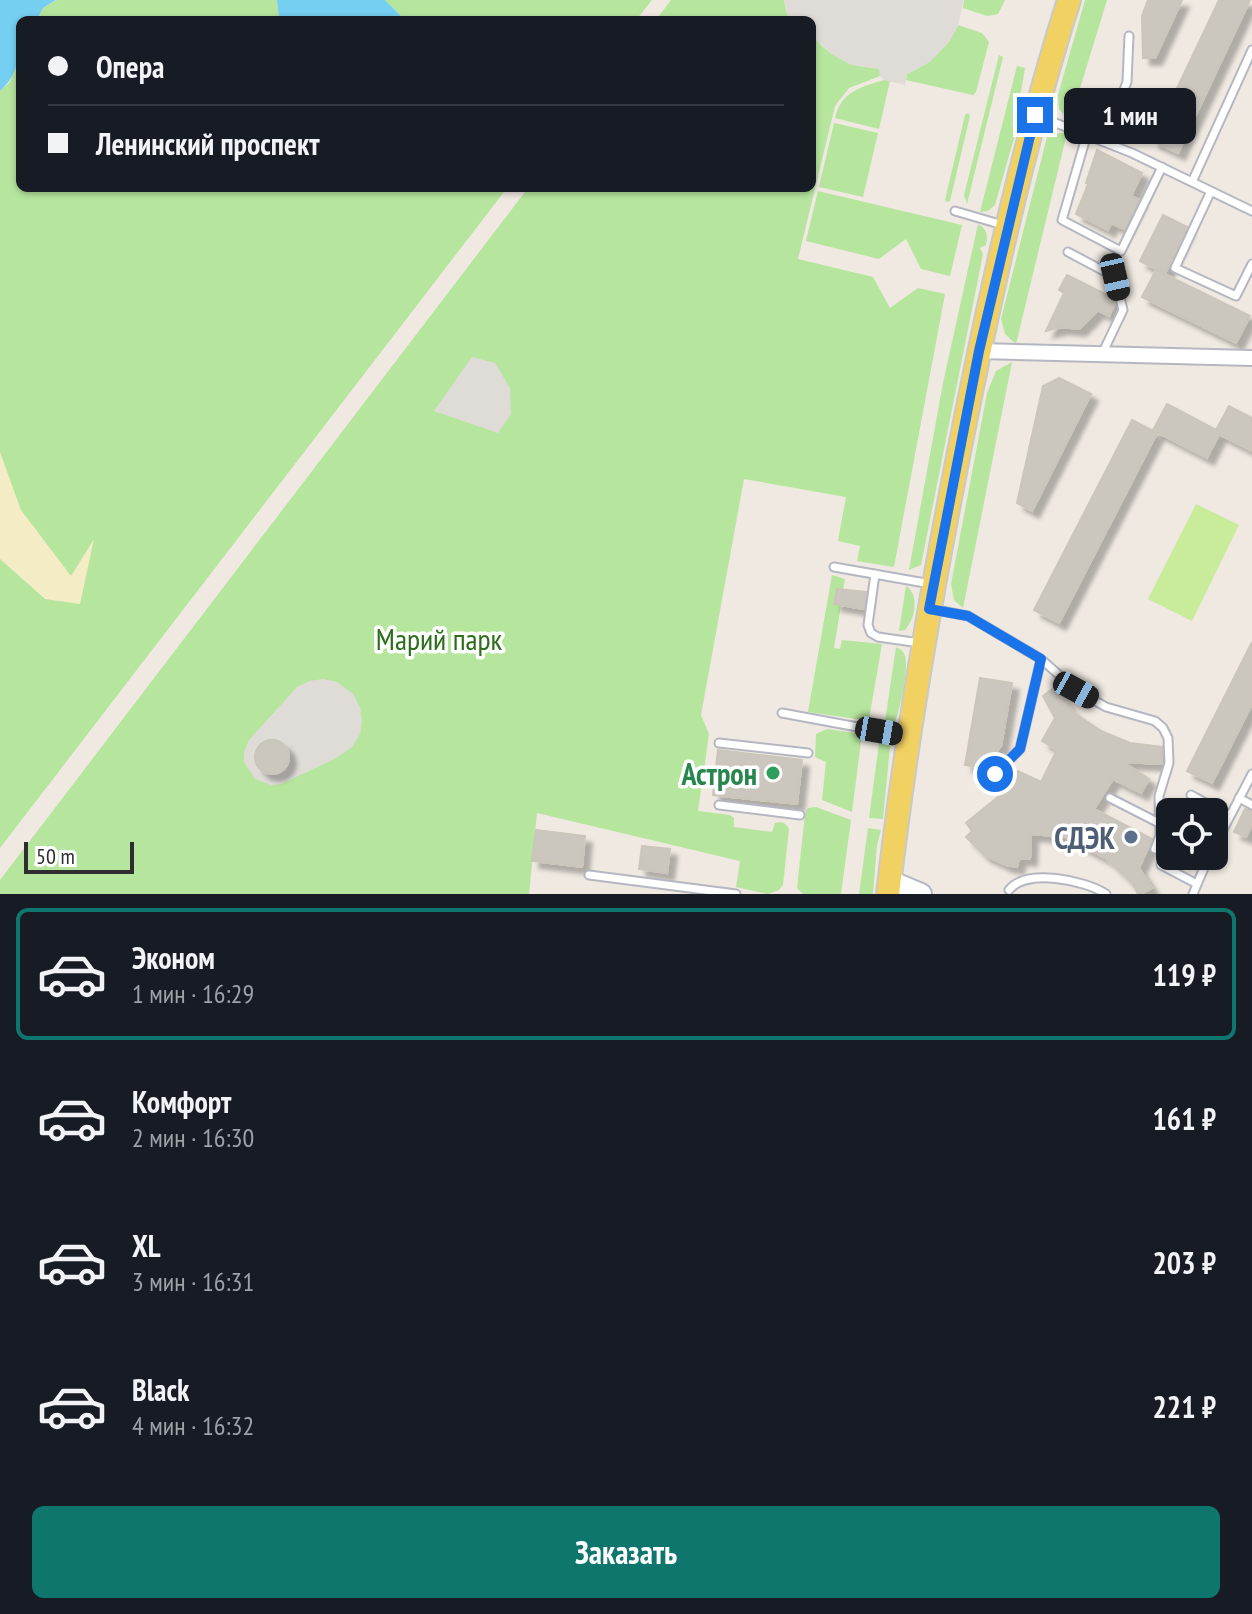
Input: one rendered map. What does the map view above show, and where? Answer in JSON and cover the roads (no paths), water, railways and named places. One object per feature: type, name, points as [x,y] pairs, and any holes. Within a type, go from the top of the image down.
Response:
[{"type":"main road","points":[[921,894],[889,887],[923,644],[979,351],[1007,226],[1069,0]]},
{"type":"street","points":[[979,351],[1252,358]]},
{"type":"lane","points":[[1104,141],[1127,82],[1129,36]]},
{"type":"lane","points":[[1192,182],[1252,50]]},
{"type":"lane","points":[[1035,115],[1104,141],[1252,211]]},
{"type":"lane","points":[[1087,134],[1062,220],[1121,251],[1162,167]]},
{"type":"lane","points":[[1211,191],[1175,268],[1236,296],[1252,264]]},
{"type":"lane","points":[[955,211],[1007,226]]},
{"type":"lane","points":[[1068,252],[1115,277],[1123,310],[1102,354]]},
{"type":"lane","points":[[834,567],[933,584]]},
{"type":"lane","points":[[875,574],[868,625],[871,633],[878,637],[923,644]]},
{"type":"lane","points":[[929,609],[968,616],[1041,659],[1076,690],[1106,707],[1155,721],[1168,738],[1169,752],[1159,798]]},
{"type":"lane","points":[[995,774],[1020,749],[1041,659]]},
{"type":"lane","points":[[782,713],[908,736]]},
{"type":"lane","points":[[719,743],[808,753]]},
{"type":"lane","points":[[1228,820],[1252,774]]},
{"type":"lane","points":[[1191,795],[1230,816]]},
{"type":"lane","points":[[1110,798],[1156,821]]},
{"type":"lane","points":[[1239,798],[1252,805]]},
{"type":"lane","points":[[719,805],[800,815]]},
{"type":"lane","points":[[1155,849],[1156,845]]},
{"type":"lane","points":[[1170,870],[1197,884]]},
{"type":"lane","points":[[1193,894],[1203,870]]},
{"type":"lane","points":[[589,875],[736,894]]},
{"type":"lane","points":[[1009,890],[1023,881],[1057,878],[1084,883],[1106,894]]},
{"type":"lane","points":[[650,894],[651,883]]},
{"type":"water","points":[[0,0],[56,0],[43,8],[39,16],[16,16],[16,67],[0,91]]},
{"type":"water","points":[[277,0],[385,0],[401,16],[279,16]]},
{"type":"place","name":"Астрон","points":[[773,773]]},
{"type":"place","name":"СДЭК","points":[[1131,837]]},
{"type":"park label","name":"Марий парк","points":[[439,638]]}]
